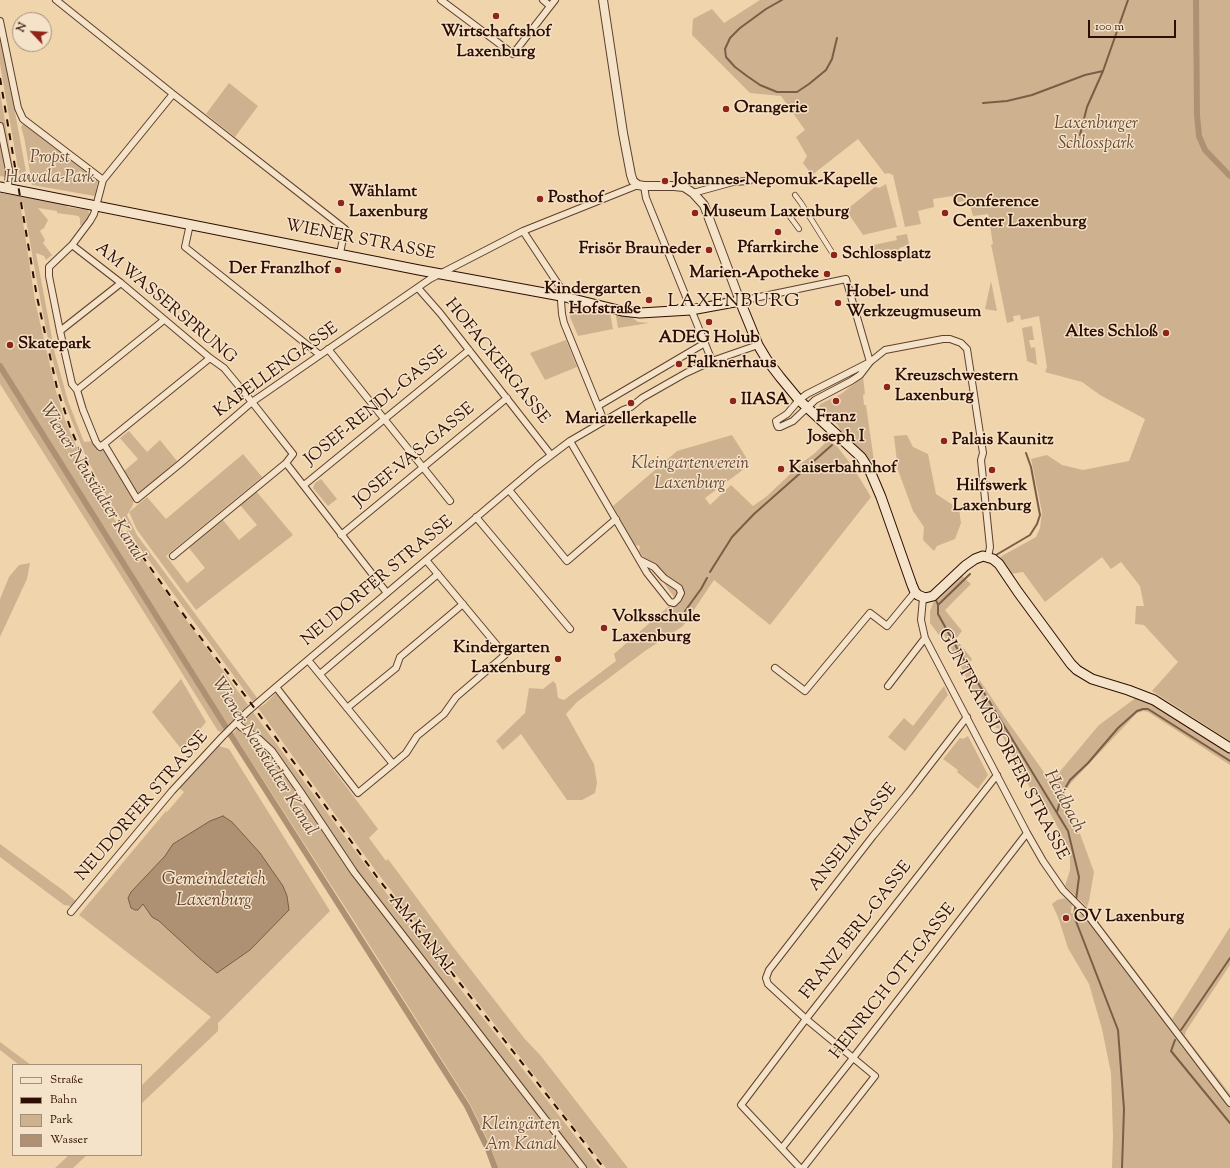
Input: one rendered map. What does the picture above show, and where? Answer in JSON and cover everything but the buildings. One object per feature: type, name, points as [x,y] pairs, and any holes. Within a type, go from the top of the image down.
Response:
[{"type":"main road","name":"WIENER STRASSE","points":[[4,188],[340,253],[439,274]]},
{"type":"main road","points":[[439,274],[561,296],[640,313],[691,310],[740,301],[758,345],[771,366],[799,400],[861,457],[870,471],[881,496],[915,592],[923,598],[933,596],[965,566],[975,559],[983,556],[993,559],[999,564],[1057,646],[1077,670],[1092,679],[1154,700],[1230,748]]},
{"type":"street","points":[[56,0],[345,229],[340,253]]},
{"type":"street","points":[[441,0],[513,54],[555,0]]},
{"type":"street","points":[[543,0],[550,6]]},
{"type":"street","points":[[603,0],[623,133],[631,175],[633,181],[641,185],[712,361]]},
{"type":"street","points":[[0,21],[18,108],[23,119],[103,180]]},
{"type":"street","points":[[173,94],[103,180],[94,214],[72,245],[50,267],[49,276],[72,384],[77,390],[83,410],[96,442],[100,447],[210,358]]},
{"type":"street","points":[[0,126],[9,170],[4,188]]},
{"type":"street","points":[[749,181],[733,182],[693,193],[704,205],[740,301],[846,279],[870,362]]},
{"type":"street","name":"WIENER STRASSE","points":[[439,274],[523,231],[641,185],[679,187],[693,193]]},
{"type":"street","points":[[795,195],[834,254]]},
{"type":"street","points":[[788,214],[799,229]]},
{"type":"street","points":[[190,224],[185,247],[320,355]]},
{"type":"street","points":[[523,231],[560,287],[564,323],[604,421]]},
{"type":"street","name":"AM WASSERSPRUNG","points":[[72,245],[121,283],[224,368],[293,454],[286,463]]},
{"type":"street","name":"KAPELLENGASSE","points":[[104,444],[137,499],[252,402],[439,274]]},
{"type":"street","points":[[60,331],[121,283]]},
{"type":"street","name":"HOFACKERGASSE","points":[[418,288],[551,454]]},
{"type":"street","points":[[77,390],[164,320]]},
{"type":"street","points":[[870,362],[860,375],[850,382],[814,400],[790,423],[778,427],[776,421],[787,414],[799,400],[807,394],[870,362],[885,350],[943,339],[950,339],[962,343],[967,349],[983,453],[981,460],[990,547],[988,557]]},
{"type":"street","points":[[598,406],[705,343]]},
{"type":"street","name":"NEUDORFER STRASSE","points":[[72,912],[172,791],[225,734],[276,687],[551,454],[570,441],[686,373],[712,361],[758,345]]},
{"type":"street","points":[[328,350],[424,466],[450,501]]},
{"type":"street","name":"JOSEF-RENDL-GASSE","points":[[304,485],[469,350]]},
{"type":"street","name":"JOSEF-VAS-GASSE","points":[[341,535],[507,398]]},
{"type":"street","points":[[570,441],[647,573],[670,602],[674,603],[678,599],[680,593],[679,588],[664,578],[654,567],[640,560]]},
{"type":"street","points":[[173,556],[286,463],[387,593]]},
{"type":"street","points":[[509,490],[567,561],[616,520]]},
{"type":"street","points":[[476,518],[570,629]]},
{"type":"street","points":[[276,687],[358,793],[406,753],[417,736],[444,714],[456,697],[505,655],[426,560]]},
{"type":"street","points":[[320,674],[438,574]]},
{"type":"street","points":[[775,668],[805,691],[870,613],[887,626],[915,592]]},
{"type":"street","name":"GUNTRAMSDORFER STRASSE","points":[[923,598],[921,620],[926,638],[1043,861],[1064,890],[1080,906],[1230,1102]]},
{"type":"street","points":[[347,708],[396,668],[400,657],[463,604]]},
{"type":"street","points":[[888,686],[926,638]]},
{"type":"street","points":[[308,660],[393,764]]},
{"type":"street","name":"ANSELMGASSE","points":[[806,1019],[768,984],[766,978],[769,970],[967,717]]},
{"type":"street","name":"AM KANAL","points":[[237,723],[259,739],[272,751],[354,872],[583,1168]]},
{"type":"street","name":"FRANZ BERL-GASSE","points":[[782,1148],[741,1105],[806,1019],[997,775]]},
{"type":"street","name":"HEINRICH OTT-GASSE","points":[[782,1148],[1027,833]]},
{"type":"street","points":[[782,1148],[802,1168],[875,1076],[806,1019]]},
{"type":"green space","name":"Laxenburger Schlosspark","points":[[760,0],[1230,0],[1230,741],[1152,691],[1178,662],[1144,625],[1135,624],[1136,606],[1144,606],[1140,586],[1121,562],[1111,569],[1102,557],[1045,602],[1023,572],[1011,574],[1000,557],[1036,537],[1040,528],[1042,512],[1031,459],[1047,455],[1062,465],[1083,470],[1129,461],[1145,419],[1100,395],[1082,382],[1045,372],[1047,367],[1039,316],[1021,320],[1020,315],[1013,316],[1014,321],[1007,323],[991,245],[993,244],[988,214],[973,216],[969,200],[953,203],[952,196],[933,199],[934,207],[918,211],[921,224],[905,227],[893,175],[888,173],[885,174],[858,139],[812,175],[803,163],[807,156],[796,137],[805,130],[781,96],[750,93],[692,35],[693,19],[712,9],[724,23]]},
{"type":"green space","points":[[0,38],[28,182],[20,180],[0,64]]},
{"type":"green space","points":[[229,83],[258,106],[235,137],[206,114]]},
{"type":"green space","points":[[0,92],[15,179],[0,176]]},
{"type":"green space","name":"Propst Hawala-Park","points":[[23,124],[98,181],[95,196],[32,185],[21,127]]},
{"type":"green space","points":[[886,184],[897,227],[863,235],[846,210],[875,187],[879,188]]},
{"type":"green space","points":[[0,193],[67,204],[67,207],[82,209],[83,207],[89,212],[90,215],[84,225],[80,225],[79,216],[57,213],[57,211],[38,208],[48,220],[44,228],[40,231],[45,240],[43,243],[52,255],[46,260],[44,256],[36,253],[55,354],[68,401],[84,442],[93,441],[98,452],[102,449],[105,451],[113,467],[134,499],[133,505],[127,515],[137,535],[255,695],[257,698],[253,702],[137,544],[111,504],[86,457],[64,401],[51,354],[23,203],[20,202],[35,301],[56,391],[65,420],[80,455],[100,495],[117,523],[248,705],[222,732],[218,731],[0,384]]},
{"type":"green space","points":[[907,234],[909,245],[899,248],[900,252],[870,258],[868,249],[869,246],[897,240],[896,236]]},
{"type":"green space","points":[[991,281],[997,311],[985,309]]},
{"type":"green space","points":[[573,303],[610,312],[613,329],[578,336],[570,317]]},
{"type":"green space","points":[[618,314],[630,316],[638,322],[649,323],[618,328],[616,316]]},
{"type":"green space","points":[[1032,326],[1034,340],[1029,340],[1031,348],[1035,347],[1037,365],[1027,361],[1022,328]]},
{"type":"green space","points":[[566,340],[577,367],[545,380],[530,353]]},
{"type":"green space","points":[[863,377],[865,394],[863,395],[864,405],[866,405],[874,461],[869,462],[857,446],[840,430],[838,425],[819,407],[820,404],[841,394]]},
{"type":"green space","points":[[129,431],[147,452],[160,440],[177,461],[141,492],[135,493],[123,472],[138,459],[120,438]]},
{"type":"green space","name":"Kleingartenverein Laxenburg","points":[[732,435],[749,462],[744,469],[705,498],[710,505],[731,485],[753,506],[767,496],[827,441],[836,445],[853,467],[871,497],[770,625],[714,580],[683,626],[645,651],[577,702],[566,714],[594,764],[597,783],[595,793],[582,800],[567,800],[521,734],[503,750],[496,741],[525,713],[529,688],[543,689],[553,681],[556,684],[558,698],[564,700],[616,661],[614,654],[676,600],[639,551],[640,546],[635,545],[613,506],[677,451]]},
{"type":"green space","points":[[907,435],[913,447],[928,454],[936,494],[959,509],[961,523],[955,539],[937,546],[934,551],[923,540],[924,527],[913,511],[898,470],[894,436]]},
{"type":"green space","points":[[243,454],[262,477],[166,556],[187,583],[205,568],[189,548],[197,541],[223,520],[239,540],[257,525],[240,505],[256,491],[293,535],[196,610],[137,530],[129,512],[147,497],[166,519]]},
{"type":"green space","points":[[321,479],[337,499],[328,506],[313,488],[315,483]]},
{"type":"green space","points":[[30,563],[27,579],[0,637],[0,599],[9,577],[19,565]]},
{"type":"green space","points":[[961,575],[971,584],[945,610],[962,631],[956,639],[972,659],[969,664],[1051,782],[1099,725],[1137,697],[1156,706],[1230,754],[1230,765],[1148,712],[1143,711],[1137,713],[1070,784],[1065,792],[1061,804],[1079,831],[1094,872],[1087,907],[1065,886],[1070,870],[1070,858],[1067,845],[1040,794],[1035,797],[998,728],[996,728],[979,693],[975,694],[943,633],[939,635],[930,623],[930,611],[934,601]]},
{"type":"green space","points":[[181,679],[206,722],[182,750],[152,712]]},
{"type":"green space","points":[[944,686],[948,695],[905,751],[888,737],[904,718],[913,726]]},
{"type":"green space","points":[[276,693],[378,829],[369,838],[386,861],[388,859],[454,948],[524,1038],[541,1056],[628,1168],[606,1168],[376,871],[258,708],[265,704]]},
{"type":"green space","name":"Kleingärten Am Kanal","points":[[253,712],[398,909],[600,1168],[498,1168],[491,1147],[470,1104],[233,733],[238,728],[246,728],[244,723],[246,717]]},
{"type":"green space","points":[[968,736],[988,775],[978,789],[957,772],[958,770],[943,759],[960,738],[963,739]]},
{"type":"green space","points":[[219,746],[229,749],[330,911],[218,1023],[218,1031],[142,1103],[142,1085],[211,1017],[79,915],[166,811],[167,812],[184,792],[179,788]]},
{"type":"green space","points":[[0,844],[76,901],[71,906],[64,905],[0,857]]},
{"type":"green space","points":[[1065,898],[1072,904],[1071,913],[1080,915],[1087,907],[1172,1019],[1230,927],[1230,965],[1186,1031],[1185,1036],[1230,1094],[1230,1168],[1112,1168],[1113,1136],[1111,1073],[1102,1029],[1089,984],[1068,948],[1052,904],[1057,900]]},
{"type":"green space","points":[[0,1042],[30,1064],[18,1064],[0,1050]]},
{"type":"green space","points":[[68,1156],[86,1156],[73,1168],[55,1168]]},
{"type":"water","name":"Gemeindeteich Laxenburg","points":[[223,816],[232,822],[260,853],[283,886],[287,896],[289,910],[250,950],[217,973],[159,921],[152,917],[143,904],[138,910],[131,908],[128,898],[131,892],[165,856],[173,844],[210,821]]},
{"type":"waterway","points":[[782,0],[766,9],[740,28],[730,38],[725,49],[726,57],[735,67],[760,85],[777,92],[797,92],[826,70],[832,59],[837,38]]},
{"type":"waterway","name":"Heidbach","points":[[1080,135],[1087,107],[1103,71],[1128,0]]},
{"type":"waterway","points":[[1196,0],[1197,115],[1199,136],[1205,150],[1230,176]]},
{"type":"waterway","points":[[983,103],[1007,101],[1032,95],[1085,75],[1103,71]]},
{"type":"waterway","name":"Wiener Neustädter Kanal","points":[[0,366],[232,737],[467,1106],[488,1149],[495,1168]]},
{"type":"waterway","points":[[710,572],[732,537],[754,514],[832,445]]},
{"type":"waterway","name":"Heidbach","points":[[996,555],[1030,535],[1037,524],[1040,515],[1031,467],[1026,453]]},
{"type":"waterway","name":"Heidbach","points":[[970,574],[938,605],[938,614],[958,650],[1068,831],[1079,877],[1074,916],[1118,1030],[1124,1109],[1122,1168]]},
{"type":"waterway","points":[[685,611],[707,578]]},
{"type":"waterway","name":"Heidbach","points":[[936,600],[938,605]]},
{"type":"waterway","points":[[1057,812],[1063,792],[1070,780],[1088,763],[1118,728],[1137,711],[1143,709],[1148,709],[1230,761]]},
{"type":"waterway","points":[[1181,1030],[1230,958]]},
{"type":"waterway","points":[[1175,1040],[1171,1051],[1230,1123]]},
{"type":"railway","points":[[0,78],[37,297],[57,388],[70,427],[79,448],[107,503],[191,625],[250,702],[377,877],[604,1168]]},
{"type":"place","name":"Wirtschaftshof Laxenburg","points":[[496,16]]},
{"type":"place","name":"Orangerie","points":[[726,109]]},
{"type":"place","name":"Johannes-Nepomuk-Kapelle","points":[[665,181]]},
{"type":"place","name":"Posthof","points":[[540,199]]},
{"type":"place","name":"Wählamt Laxenburg","points":[[341,203]]},
{"type":"place","name":"Museum Laxenburg","points":[[695,213]]},
{"type":"place","name":"Conference Center Laxenburg","points":[[945,213]]},
{"type":"place","name":"Pfarrkirche","points":[[778,232]]},
{"type":"place","name":"Frisör Brauneder","points":[[709,250]]},
{"type":"place","name":"Schlossplatz","points":[[834,255]]},
{"type":"place","name":"Der Franzlhof","points":[[338,270]]},
{"type":"place","name":"Marien-Apotheke","points":[[827,274]]},
{"type":"place","name":"Kindergarten Hofstraße","points":[[649,300]]},
{"type":"place","name":"Hobel- und Werkzeugmuseum","points":[[838,303]]},
{"type":"place","name":"ADEG Holub","points":[[709,322]]},
{"type":"place","name":"Altes Schloß","points":[[1166,333]]},
{"type":"place","name":"Skatepark","points":[[10,345]]},
{"type":"place","name":"Falknerhaus","points":[[679,364]]},
{"type":"place","name":"Kreuzschwestern Laxenburg","points":[[887,387]]},
{"type":"place","name":"IIASA","points":[[733,401]]},
{"type":"place","name":"Franz Joseph I","points":[[836,401]]},
{"type":"place","name":"Mariazellerkapelle","points":[[631,403]]},
{"type":"place","name":"Palais Kaunitz","points":[[944,441]]},
{"type":"place","name":"Kaiserbahnhof","points":[[781,469]]},
{"type":"place","name":"Hilfswerk Laxenburg","points":[[992,470]]},
{"type":"place","name":"Volksschule Laxenburg","points":[[604,628]]},
{"type":"place","name":"Kindergarten Laxenburg","points":[[558,659]]},
{"type":"place","name":"OV Laxenburg","points":[[1066,918]]},
{"type":"district","name":"LAXENBURG","points":[[734,303]]}]
